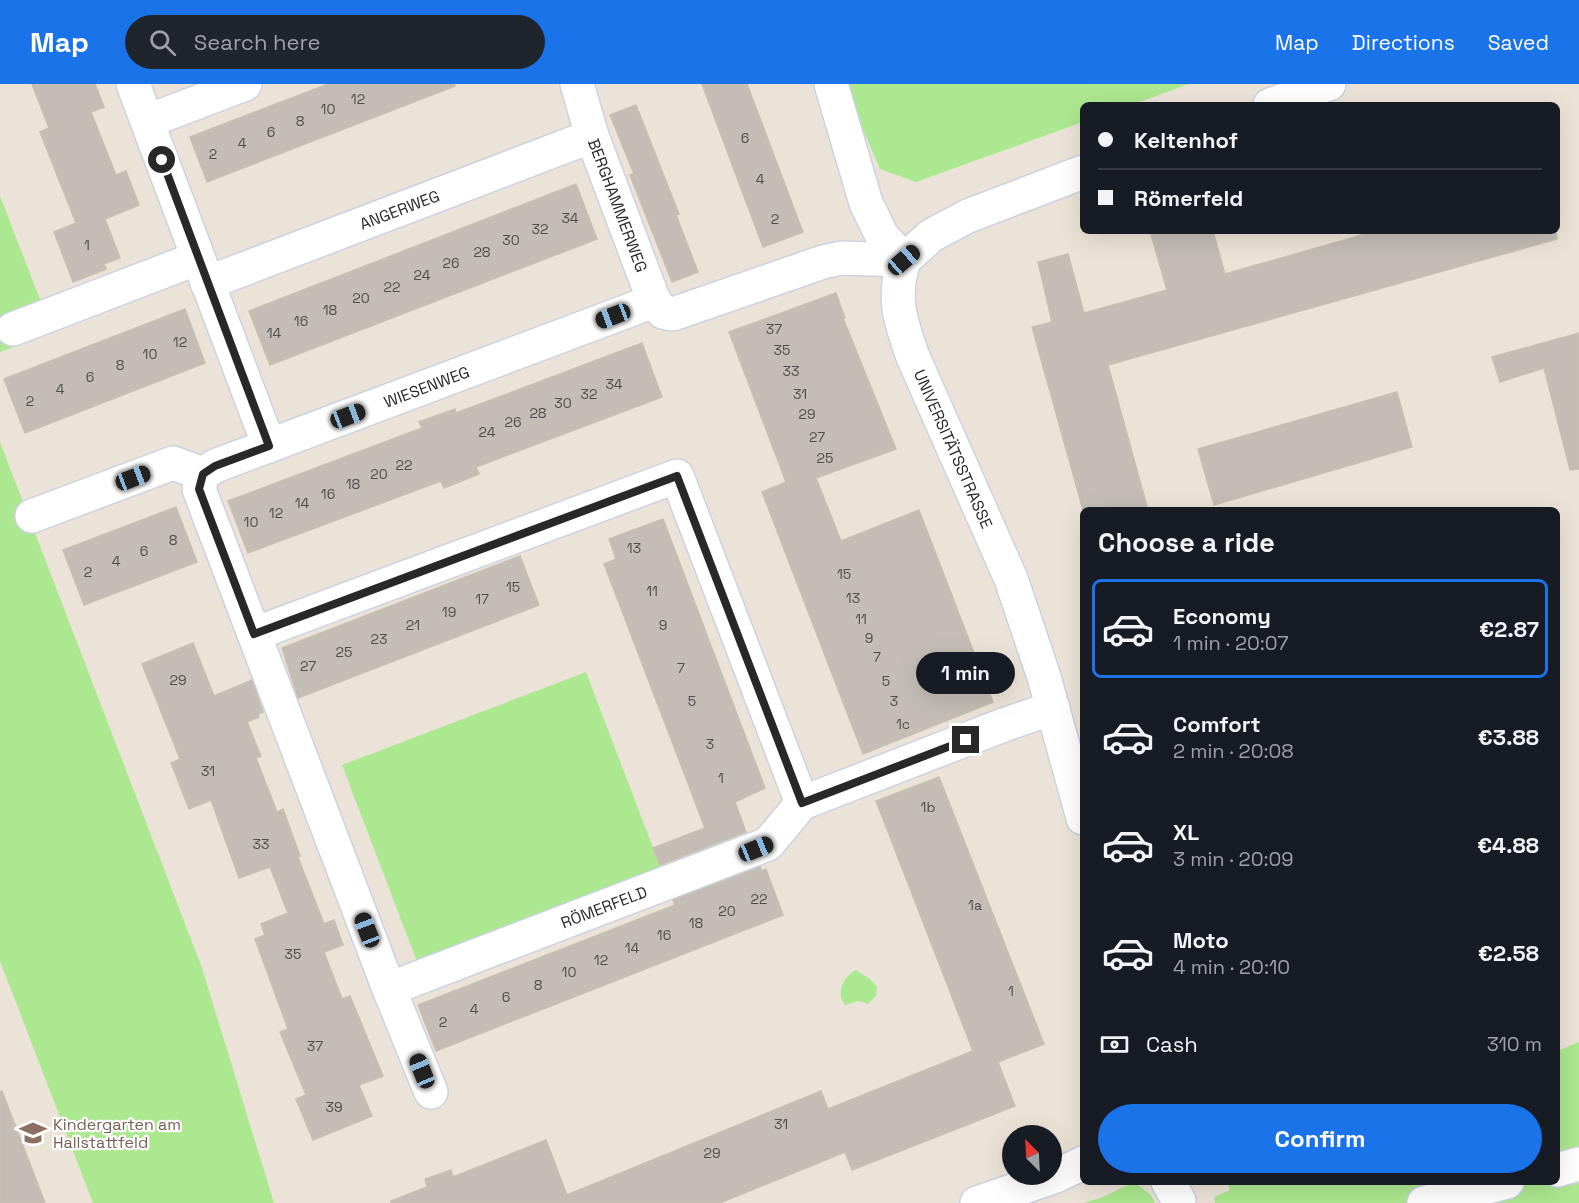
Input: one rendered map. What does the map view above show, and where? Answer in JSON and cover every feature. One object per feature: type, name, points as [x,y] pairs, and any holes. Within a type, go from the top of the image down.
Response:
[{"type":"street","points":[[133,84],[269,446]]},
{"type":"street","points":[[148,121],[245,84]]},
{"type":"street","name":"BERGHAMMERWEG","points":[[577,84],[592,136],[663,307]]},
{"type":"street","points":[[831,84],[866,203],[882,236],[904,260],[932,235],[968,216],[1080,173]]},
{"type":"street","points":[[1278,102],[1329,84]]},
{"type":"street","name":"ANGERWEG","points":[[13,329],[202,271],[592,136]]},
{"type":"street","name":"WIESENWEG","points":[[203,474],[215,466],[269,446],[663,307],[842,258],[904,260]]},
{"type":"street","name":"UNIVERSITÄTSSTRASSE","points":[[904,260],[898,278],[897,300],[904,330],[1011,579],[1053,708],[1080,807]]},
{"type":"street","points":[[32,516],[173,463],[203,474],[199,489],[430,1092]]},
{"type":"street","points":[[254,634],[677,476],[802,803]]},
{"type":"street","name":"RÖMERFELD","points":[[389,989],[768,844],[802,803],[1005,724],[1053,708]]},
{"type":"street","points":[[977,1203],[1056,1176],[1080,1164]]},
{"type":"street","points":[[1560,1169],[1579,1164]]},
{"type":"street","points":[[1424,1203],[1495,1185]]},
{"type":"green space","points":[[849,84],[1189,84],[1139,102],[1080,102],[1080,123],[916,182],[880,169],[862,127]]},
{"type":"green space","points":[[0,196],[41,302],[4,317],[16,346],[0,352]]},
{"type":"green space","points":[[0,442],[202,968],[274,1203],[93,1203],[0,961]]},
{"type":"green space","points":[[586,672],[663,874],[419,967],[342,765]]},
{"type":"green space","points":[[856,970],[870,979],[877,987],[876,996],[868,1004],[858,1001],[845,1005],[841,995],[842,985]]},
{"type":"green space","points":[[1579,1042],[1579,1203],[1215,1203],[1214,1197],[1230,1190],[1228,1185],[1560,1185],[1560,1050]]},
{"type":"green space","points":[[1128,1185],[1138,1185],[1151,1195],[1155,1203],[1084,1203]]},
{"type":"building","points":[[32,84],[95,84],[104,107],[91,112],[116,175],[126,171],[139,205],[105,219],[120,258],[104,264],[106,269],[73,282],[54,232],[76,223],[40,132],[49,128]]},
{"type":"building","points":[[328,84],[454,84],[455,86],[207,182],[190,137]]},
{"type":"building","points":[[702,84],[747,84],[803,232],[763,247]]},
{"type":"building","points":[[636,105],[679,214],[676,215],[698,272],[672,282],[630,175],[634,174],[610,115]]},
{"type":"building","points":[[576,184],[597,239],[270,365],[249,311]]},
{"type":"building","points":[[1151,234],[1214,234],[1225,274],[1365,234],[1556,234],[1557,239],[1108,365],[1147,507],[1082,507],[1032,327],[1052,322],[1038,262],[1068,254],[1084,313],[1167,290]]},
{"type":"building","points":[[836,293],[845,318],[843,318],[896,449],[816,478],[841,541],[919,510],[993,702],[863,754],[762,492],[786,482],[729,332]]},
{"type":"building","points":[[185,309],[205,363],[25,433],[4,379]]},
{"type":"building","points":[[1579,333],[1579,469],[1570,470],[1544,368],[1500,382],[1492,357]]},
{"type":"building","points":[[642,343],[662,397],[476,467],[479,474],[444,488],[441,481],[248,553],[228,501],[422,428],[419,422],[455,409],[456,413]]},
{"type":"building","points":[[1397,392],[1412,447],[1214,505],[1198,449]]},
{"type":"building","points":[[176,507],[197,562],[84,605],[63,550]]},
{"type":"building","points":[[663,519],[765,788],[735,802],[746,832],[660,865],[653,848],[705,828],[604,564],[616,559],[609,539]]},
{"type":"building","points":[[520,556],[539,605],[298,698],[282,648]]},
{"type":"building","points":[[193,643],[214,696],[252,680],[263,712],[258,714],[259,717],[247,722],[261,756],[256,758],[277,812],[283,809],[300,856],[298,857],[324,924],[334,920],[343,945],[324,952],[342,999],[350,996],[383,1076],[359,1085],[372,1116],[313,1140],[296,1099],[306,1095],[280,1032],[288,1029],[255,939],[265,935],[261,924],[288,913],[270,867],[239,878],[211,800],[189,809],[171,763],[180,759],[142,664]]},
{"type":"building","points":[[939,777],[1044,1044],[998,1062],[1015,1106],[852,1170],[845,1152],[720,1203],[391,1203],[391,1201],[427,1187],[425,1179],[451,1170],[453,1177],[546,1140],[567,1195],[821,1091],[828,1109],[973,1051],[876,801]]},
{"type":"building","points":[[760,867],[762,871],[766,869],[783,915],[436,1051],[418,1005],[675,905],[673,900]]},
{"type":"building","points":[[2,1091],[45,1203],[0,1203],[0,1092]]},
{"type":"place","name":"Kindergarten am Hallstattfeld","points":[[33,1133]]},
{"type":"route","points":[[162,160],[269,446],[215,466],[203,474],[199,489],[254,634],[677,476],[802,803],[966,740]]}]
